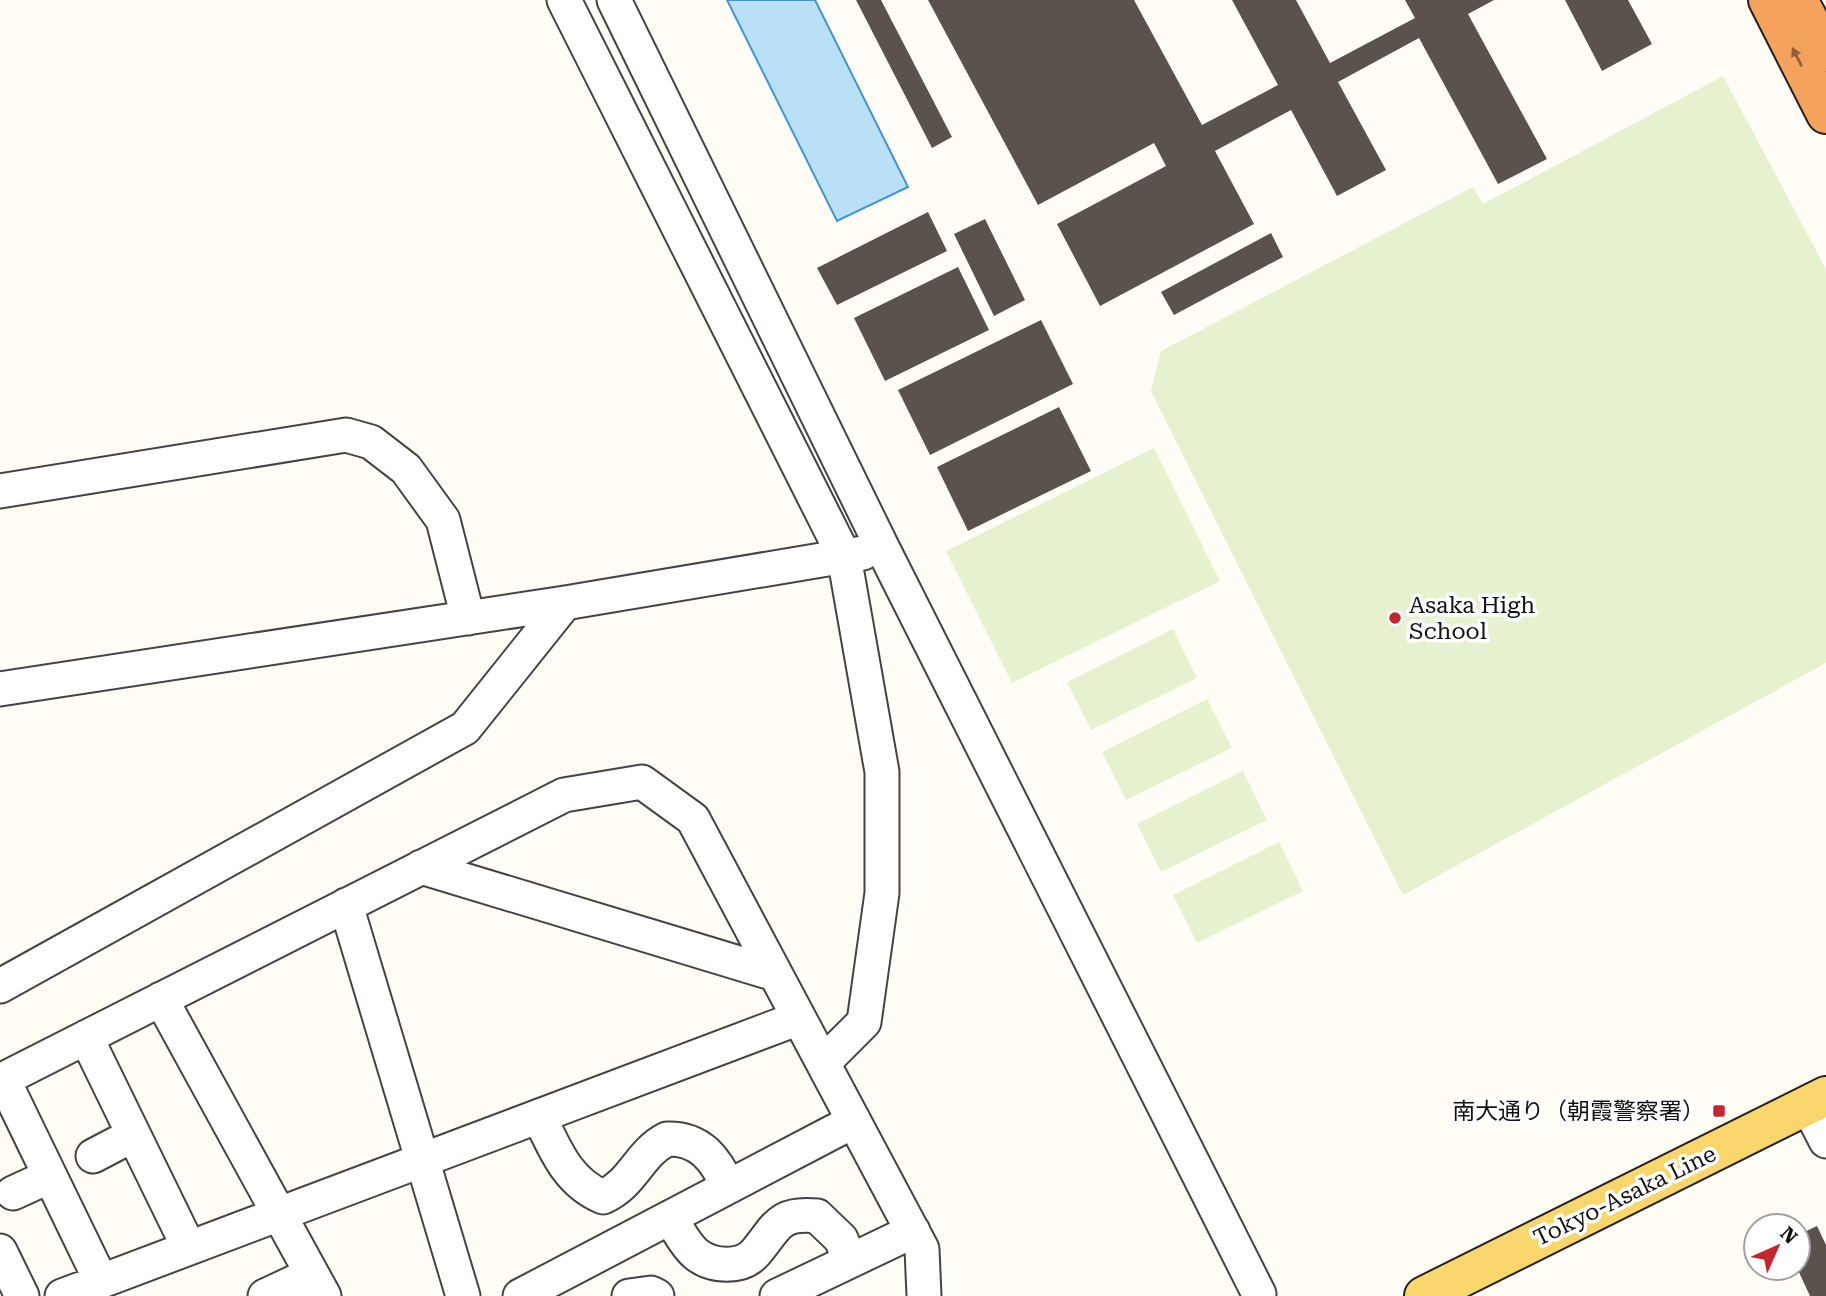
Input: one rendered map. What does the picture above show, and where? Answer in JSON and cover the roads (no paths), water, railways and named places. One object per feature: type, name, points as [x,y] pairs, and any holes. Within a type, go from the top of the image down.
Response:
[{"type":"highway","points":[[1768,0],[1826,114]]},
{"type":"highway","points":[[1798,0],[1826,52]]},
{"type":"main road","name":"Tokyo-Asaka Line","points":[[1424,1296],[1817,1101]]},
{"type":"street","points":[[564,0],[844,556],[882,772],[882,893],[863,1021],[823,1063]]},
{"type":"street","points":[[614,0],[883,549],[1259,1294]]},
{"type":"street","points":[[0,491],[346,435],[371,442],[405,469],[443,520],[468,618]]},
{"type":"street","points":[[0,689],[565,603],[883,549]]},
{"type":"street","points":[[0,986],[465,728],[565,603]]},
{"type":"street","points":[[101,1281],[2,1080],[564,795],[642,782],[693,819],[922,1249],[925,1296]]},
{"type":"street","points":[[421,867],[775,974]]},
{"type":"street","points":[[346,905],[463,1296]]},
{"type":"street","points":[[161,999],[281,1213],[318,1285],[265,1296]]},
{"type":"street","points":[[62,1296],[799,1018]]},
{"type":"street","points":[[86,1037],[189,1248]]},
{"type":"street","points":[[1817,1101],[1826,1141]]},
{"type":"street","points":[[539,1116],[570,1174],[586,1190],[603,1197],[622,1188],[648,1152],[667,1139],[695,1143],[718,1164],[729,1187]]},
{"type":"street","points":[[520,1296],[854,1121]]},
{"type":"street","points":[[93,1156],[134,1135]]},
{"type":"street","points":[[13,1193],[50,1176]]},
{"type":"street","points":[[670,1218],[695,1253],[712,1262],[732,1264],[744,1262],[751,1257],[778,1223],[789,1217],[817,1216],[841,1238],[849,1261]]},
{"type":"street","points":[[777,1296],[913,1231]]},
{"type":"street","points":[[0,1251],[22,1296]]},
{"type":"street","points":[[628,1296],[633,1293],[657,1296]]},
{"type":"water","points":[[727,0],[815,0],[908,187],[837,221]]},
{"type":"place","name":"Asaka High School","points":[[1395,618]]},
{"type":"place","name":"南大通り（朝霞警察署）","points":[[1719,1111]]}]
